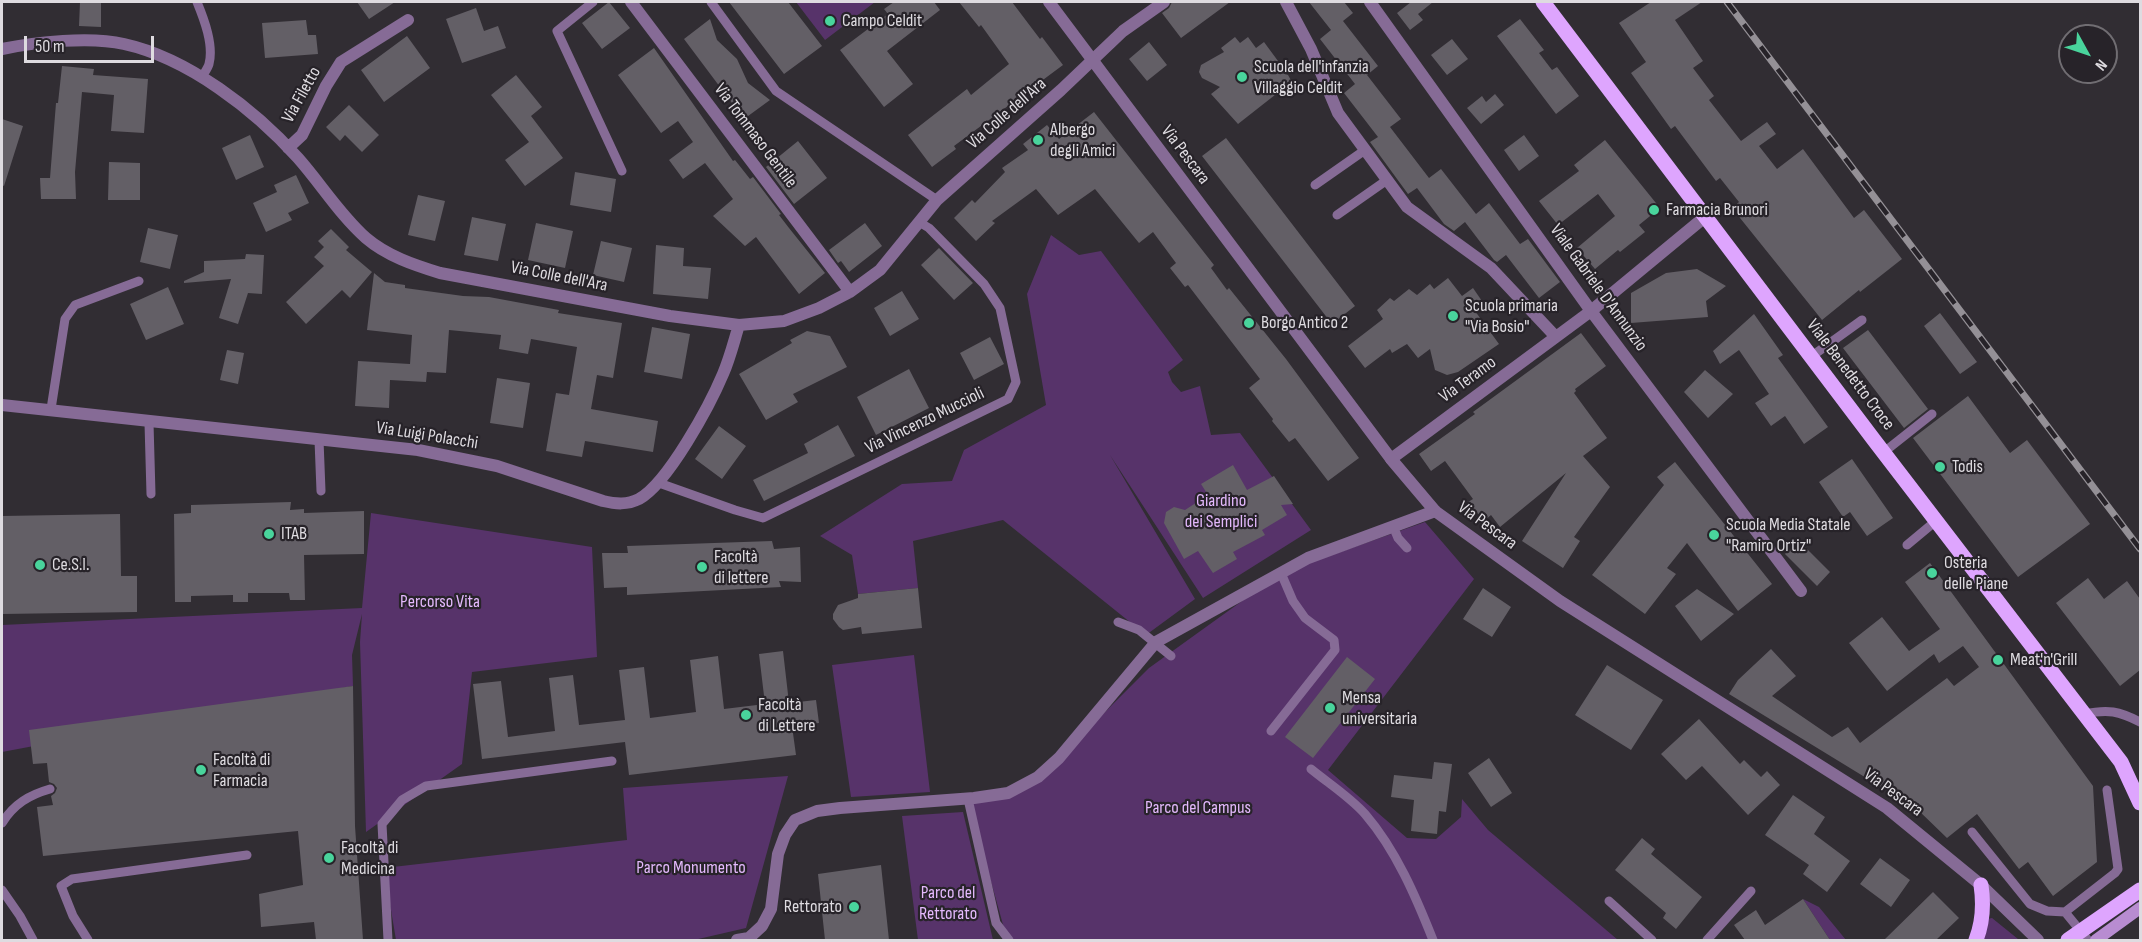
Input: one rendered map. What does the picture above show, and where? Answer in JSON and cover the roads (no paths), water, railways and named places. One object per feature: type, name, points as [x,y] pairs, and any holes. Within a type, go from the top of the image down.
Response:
[{"type":"main road","name":"Viale Benedetto Croce","points":[[1543,2],[2126,770]]},
{"type":"main road","points":[[2126,770],[2140,784]]},
{"type":"main road","points":[[2126,770],[2140,803]]},
{"type":"main road","points":[[1976,940],[1984,908],[1981,885]]},
{"type":"main road","points":[[2068,940],[2140,890]]},
{"type":"main road","points":[[2100,939],[2140,908]]},
{"type":"street","name":"Via Tommaso Gentile","points":[[632,2],[850,292]]},
{"type":"street","name":"Via Pescara","points":[[1049,2],[1391,459],[1435,511],[1560,601],[1887,808],[1981,885],[2038,940]]},
{"type":"street","name":"Via Colle dell'Ara","points":[[2,49],[39,43],[98,40],[122,43],[151,51],[202,77],[254,115],[288,148],[352,225],[387,252],[417,266],[450,275],[670,316],[739,325],[784,321],[819,308],[850,292],[880,270],[937,200],[1061,90],[1123,31],[1164,2]]},
{"type":"street","points":[[1286,2],[1311,49],[1338,113],[1407,207],[1491,268],[1556,337]]},
{"type":"street","name":"Viale Gabriele D'Annunzio","points":[[1370,2],[1591,311],[1801,591]]},
{"type":"street","name":"Via Filetto","points":[[288,148],[302,135],[326,86],[341,62],[408,20]]},
{"type":"street","name":"Via Teramo","points":[[1391,459],[1591,311],[1706,216]]},
{"type":"street","name":"Via Luigi Polacchi","points":[[2,405],[51,409],[149,423],[417,450],[497,466],[616,504],[627,503],[638,500],[659,483],[703,415],[724,373],[739,325]]},
{"type":"street","points":[[740,940],[749,938],[762,926],[771,909],[778,854],[785,835],[795,820],[817,811],[840,808],[968,799],[1008,793],[1038,777],[1059,758],[1156,642],[1308,558],[1435,511]]},
{"type":"lane","points":[[196,2],[205,24],[209,44],[209,63],[202,77]]},
{"type":"lane","points":[[593,2],[557,31],[622,171]]},
{"type":"lane","points":[[711,2],[776,91],[937,200]]},
{"type":"lane","points":[[1315,185],[1365,150]]},
{"type":"lane","points":[[1337,215],[1387,180]]},
{"type":"lane","name":"Via Vincenzo Muccioli","points":[[659,483],[763,518],[1008,399],[1016,382],[1000,308],[984,284],[929,228],[919,222]]},
{"type":"lane","points":[[51,409],[65,319],[75,305],[139,281]]},
{"type":"lane","points":[[1812,356],[1862,320]]},
{"type":"lane","points":[[1884,452],[1932,414]]},
{"type":"lane","points":[[149,423],[152,494]]},
{"type":"lane","points":[[319,440],[321,491]]},
{"type":"lane","points":[[1907,545],[1937,520]]},
{"type":"lane","points":[[1393,526],[1398,538],[1407,548]]},
{"type":"lane","points":[[1271,731],[1335,650],[1334,640],[1305,618],[1293,601],[1281,573]]},
{"type":"lane","points":[[1118,622],[1139,630],[1171,656]]},
{"type":"lane","points":[[2084,714],[2106,710],[2126,714],[2140,722]]},
{"type":"lane","points":[[388,940],[382,824],[402,800],[426,786],[612,762]]},
{"type":"lane","points":[[1311,769],[1364,813],[1395,858],[1415,896],[1433,940]]},
{"type":"lane","points":[[2,823],[19,803],[50,789]]},
{"type":"lane","points":[[1972,832],[2030,904],[2047,911],[2065,912],[2118,869],[2107,790]]},
{"type":"lane","points":[[968,799],[996,924],[1009,940]]},
{"type":"lane","points":[[88,940],[69,908],[61,886],[72,879],[247,855]]},
{"type":"lane","points":[[2,890],[33,940]]},
{"type":"lane","points":[[1707,940],[1751,891]]},
{"type":"lane","points":[[1609,901],[1652,940]]},
{"type":"lane","points":[[2065,912],[2088,940]]},
{"type":"railway","points":[[1727,2],[2140,549]]},
{"type":"place","name":"Campo Celdit","points":[[830,21]]},
{"type":"place","name":"Scuola dell'infanzia Villaggio Celdit","points":[[1242,77]]},
{"type":"place","name":"Albergo degli Amici","points":[[1038,140]]},
{"type":"place","name":"Farmacia Brunori","points":[[1654,210]]},
{"type":"place","name":"Scuola primaria \"Via Bosio\"","points":[[1453,316]]},
{"type":"place","name":"Borgo Antico 2","points":[[1249,323]]},
{"type":"place","name":"Todis","points":[[1940,467]]},
{"type":"place","name":"ITAB","points":[[269,534]]},
{"type":"place","name":"Scuola Media Statale \"Ramiro Ortiz\"","points":[[1714,535]]},
{"type":"place","name":"Ce.S.I.","points":[[40,565]]},
{"type":"place","name":"Facoltà di lettere","points":[[702,567]]},
{"type":"place","name":"Osteria delle Piane","points":[[1932,573]]},
{"type":"place","name":"Meat'n'Grill","points":[[1998,660]]},
{"type":"place","name":"Mensa universitaria","points":[[1330,708]]},
{"type":"place","name":"Facoltà di Lettere","points":[[746,715]]},
{"type":"place","name":"Facoltà di Farmacia","points":[[201,770]]},
{"type":"place","name":"Facoltà di Medicina","points":[[329,858]]},
{"type":"place","name":"Rettorato","points":[[854,907]]},
{"type":"park label","name":"Giardino dei Semplici","points":[[1221,511]]},
{"type":"park label","name":"Percorso Vita","points":[[440,602]]},
{"type":"park label","name":"Parco del Campus","points":[[1198,808]]},
{"type":"park label","name":"Parco Monumento","points":[[691,868]]},
{"type":"park label","name":"Parco del Rettorato","points":[[948,903]]}]
